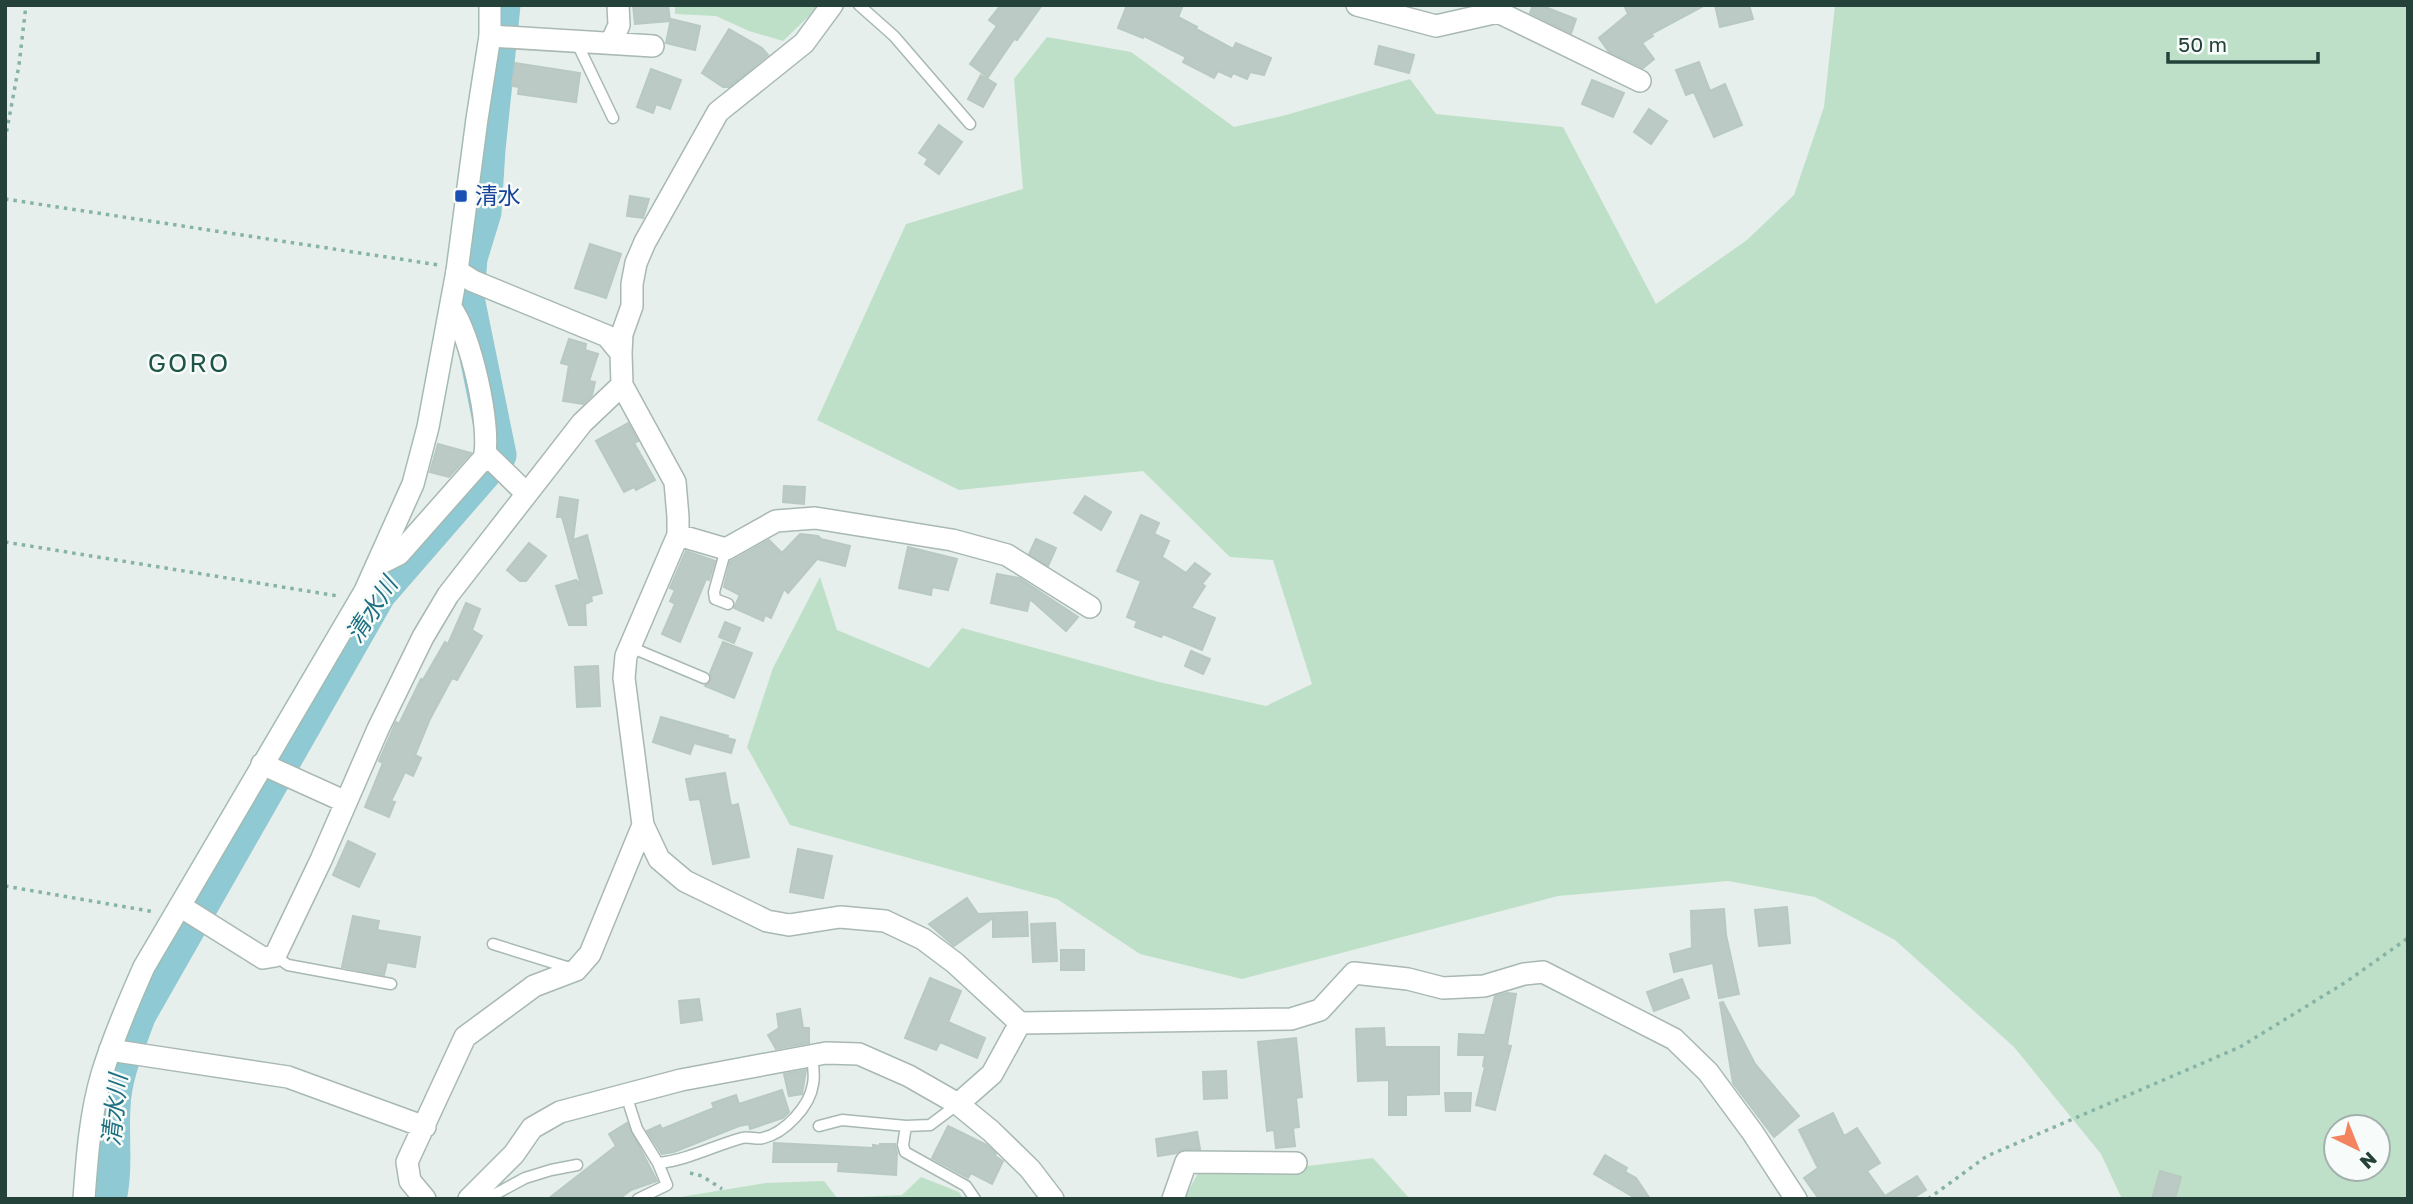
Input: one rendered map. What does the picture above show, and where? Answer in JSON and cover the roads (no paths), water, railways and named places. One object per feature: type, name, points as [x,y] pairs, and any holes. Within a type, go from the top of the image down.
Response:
[{"type":"street","points":[[84,1199],[90,1132],[101,1076],[144,967],[360,600],[413,484],[428,427],[457,271],[490,36],[490,5]]},
{"type":"street","points":[[611,43],[619,24],[618,5]]},
{"type":"street","points":[[832,5],[804,43],[718,112],[645,242],[636,263],[632,306],[622,334],[622,386],[675,482],[678,535],[626,656],[624,678],[643,825],[659,859],[685,881],[767,921],[789,925],[840,917],[885,921],[923,939],[955,963],[1020,1023],[1291,1019],[1320,1010],[1354,973],[1408,979],[1443,988],[1484,986],[1524,974],[1543,972],[1674,1040],[1708,1072],[1753,1133],[1796,1199]]},
{"type":"street","points":[[1357,5],[1436,26],[1498,12],[1640,81]]},
{"type":"street","points":[[490,36],[653,46]]},
{"type":"street","points":[[457,271],[473,281],[607,336],[621,352]]},
{"type":"street","points":[[377,565],[399,554],[484,458],[488,445],[479,387],[458,318],[451,308]]},
{"type":"street","points":[[177,911],[263,958],[275,956],[378,729],[423,637],[448,595],[582,423],[622,386]]},
{"type":"street","points":[[485,453],[526,493]]},
{"type":"street","points":[[678,535],[726,549],[776,521],[815,518],[952,540],[1007,555],[1090,607]]},
{"type":"street","points":[[262,764],[346,802]]},
{"type":"street","points":[[425,1199],[410,1181],[407,1163],[465,1037],[534,986],[576,970],[590,954],[643,825]]},
{"type":"street","points":[[958,1104],[992,1074],[1020,1023]]},
{"type":"street","points":[[110,1050],[288,1077],[425,1127]]},
{"type":"street","points":[[481,1197],[532,1128],[560,1112],[681,1080],[826,1053],[859,1054],[909,1076],[958,1104],[1030,1169],[1054,1199]]},
{"type":"street","points":[[1173,1199],[1186,1162],[1296,1164]]},
{"type":"lane","points":[[859,5],[894,36],[970,124]]},
{"type":"lane","points":[[576,41],[613,118]]},
{"type":"lane","points":[[726,549],[714,592],[715,598],[728,604]]},
{"type":"lane","points":[[630,647],[704,678]]},
{"type":"lane","points":[[493,944],[576,970]]},
{"type":"lane","points":[[275,956],[288,965],[391,984]]},
{"type":"lane","points":[[658,1163],[677,1161],[744,1137],[761,1139],[775,1134],[786,1126],[810,1096],[813,1084],[812,1056]]},
{"type":"lane","points":[[626,1095],[638,1129],[658,1163],[667,1185],[638,1199]]},
{"type":"lane","points":[[819,1126],[842,1120],[906,1126],[930,1125],[958,1104]]},
{"type":"lane","points":[[906,1126],[903,1145],[905,1152],[966,1186],[975,1199]]},
{"type":"lane","points":[[481,1197],[525,1178],[577,1165]]},
{"type":"waterway","name":"清水川","points":[[108,1199],[113,1095],[121,1060],[138,1014],[378,593],[498,455],[466,298],[469,258],[483,212],[502,5]]},
{"type":"place","name":"清水","points":[[461,196]]},
{"type":"district","name":"GORO","points":[[189,363]]}]
